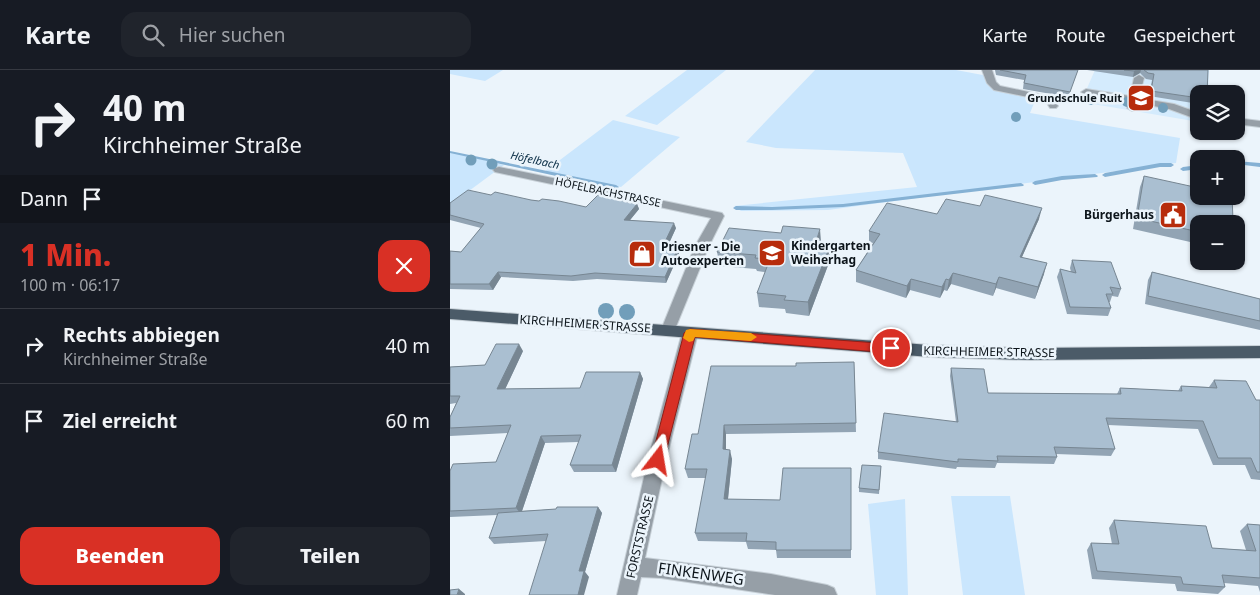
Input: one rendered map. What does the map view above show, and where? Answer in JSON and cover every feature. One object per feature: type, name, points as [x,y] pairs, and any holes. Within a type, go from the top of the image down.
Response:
[{"type":"main road","name":"KIRCHHEIMER STRASSE","points":[[450,314],[930,351],[980,353],[1260,352]]},
{"type":"street","points":[[987,70],[992,83],[997,88],[1045,98],[1051,101],[1053,106]]},
{"type":"street","points":[[1132,104],[1139,78]]},
{"type":"street","points":[[1086,92],[1132,104],[1171,106],[1190,116]]},
{"type":"street","points":[[1245,123],[1260,124]]},
{"type":"street","name":"HÖFELBACHSTRASSE","points":[[499,170],[718,216],[702,246],[668,330]]},
{"type":"street","name":"FORSTSTRASSE","points":[[626,595],[690,333]]},
{"type":"street","name":"FINKENWEG","points":[[633,567],[661,568],[770,584],[827,595]]},
{"type":"shaded area","points":[[450,70],[503,70],[485,81],[450,74]]},
{"type":"shaded area","points":[[687,70],[726,70],[657,125],[625,116]]},
{"type":"shaded area","points":[[815,70],[956,70],[988,76],[1004,91],[1037,96],[1030,113],[1180,138],[1176,163],[828,210],[741,211],[734,206],[917,187],[903,153],[776,148],[746,142]]},
{"type":"shaded area","name":"Grundschule Ruit","points":[[1095,70],[1209,70],[1208,85],[1190,85],[1190,120],[1081,102]]},
{"type":"shaded area","points":[[613,120],[680,137],[621,187],[544,172]]},
{"type":"shaded area","points":[[450,152],[504,165],[450,205]]},
{"type":"shaded area","points":[[951,496],[1010,496],[1025,595],[963,595]]},
{"type":"shaded area","points":[[905,499],[908,595],[876,595],[868,504]]},
{"type":"building","points":[[1000,70],[1078,70],[1070,92],[1024,83],[1026,75]]},
{"type":"building","points":[[1144,70],[1208,70],[1207,85],[1190,85],[1190,97],[1151,91],[1154,74]]},
{"type":"building","name":"Bürgerhaus","points":[[1144,176],[1190,186],[1190,205],[1232,205],[1233,215],[1190,215],[1190,230],[1137,218]]},
{"type":"building","points":[[468,190],[491,195],[495,192],[539,201],[542,199],[559,201],[586,207],[598,195],[637,204],[624,220],[674,223],[662,248],[678,248],[665,277],[595,273],[571,276],[498,272],[489,284],[450,284],[450,251],[461,252],[484,224],[450,215],[450,203]]},
{"type":"building","points":[[985,195],[1042,208],[1020,257],[1047,263],[1038,287],[999,277],[996,284],[953,273],[949,280],[946,279],[942,287],[911,279],[907,286],[856,270],[880,234],[869,231],[887,203],[937,214],[946,199],[980,206]]},
{"type":"building","points":[[783,226],[820,229],[815,245],[830,246],[808,302],[784,300],[786,296],[757,293],[770,259],[755,258],[756,255],[717,252],[729,228],[781,233]]},
{"type":"building","points":[[1072,260],[1111,262],[1121,289],[1110,287],[1113,294],[1106,294],[1111,308],[1070,307],[1060,269],[1076,273]]},
{"type":"building","points":[[1152,272],[1260,299],[1260,321],[1148,296]]},
{"type":"building","points":[[496,344],[519,344],[497,389],[580,388],[586,372],[640,372],[612,465],[570,465],[581,435],[541,436],[516,508],[450,511],[450,471],[453,464],[496,462],[511,425],[450,428],[450,417],[460,396],[450,396],[450,367],[485,365]]},
{"type":"building","points":[[854,362],[856,423],[724,425],[723,449],[730,450],[724,499],[780,500],[783,468],[851,468],[851,550],[776,550],[776,542],[746,541],[747,533],[695,533],[707,469],[685,469],[692,434],[698,434],[711,366],[796,366],[796,363]]},
{"type":"building","points":[[951,368],[984,369],[988,393],[1121,394],[1120,388],[1182,391],[1181,386],[1217,388],[1214,380],[1246,381],[1256,400],[1260,400],[1260,472],[1257,472],[1251,458],[1218,458],[1203,421],[1106,418],[1115,449],[1054,447],[1057,457],[997,456],[998,461],[958,459],[958,462],[878,452],[884,413],[958,422]]},
{"type":"building","points":[[862,465],[881,466],[879,490],[859,488]]},
{"type":"building","points":[[557,507],[598,507],[579,571],[584,571],[578,595],[529,595],[548,534],[489,538],[498,513],[556,509]]},
{"type":"building","points":[[1114,520],[1206,526],[1212,548],[1256,551],[1247,524],[1260,525],[1260,578],[1222,575],[1225,587],[1183,584],[1181,577],[1097,571],[1091,543],[1119,544]]},
{"type":"building","points":[[459,589],[457,595],[450,595],[450,590]]},
{"type":"waterway","name":"Höfelbach","points":[[450,152],[616,187]]},
{"type":"waterway","points":[[1245,163],[1260,165]]},
{"type":"waterway","points":[[1105,175],[1160,165],[1171,165]]},
{"type":"waterway","points":[[1183,169],[1190,168]]},
{"type":"waterway","points":[[1035,183],[1062,178],[1095,176]]},
{"type":"waterway","points":[[736,208],[807,208],[879,202],[1021,185]]},
{"type":"slow traffic","points":[[689,338],[690,333],[751,337]]},
{"type":"place","name":"Grundschule Ruit","points":[[1141,98]]},
{"type":"place","name":"Bürgerhaus","points":[[1173,215]]},
{"type":"place","name":"Kindergarten Weiherhag","points":[[772,253]]},
{"type":"place","name":"Priesner - Die Autoexperten","points":[[642,254]]},
{"type":"route","points":[[658,460],[690,333],[891,348]]}]
